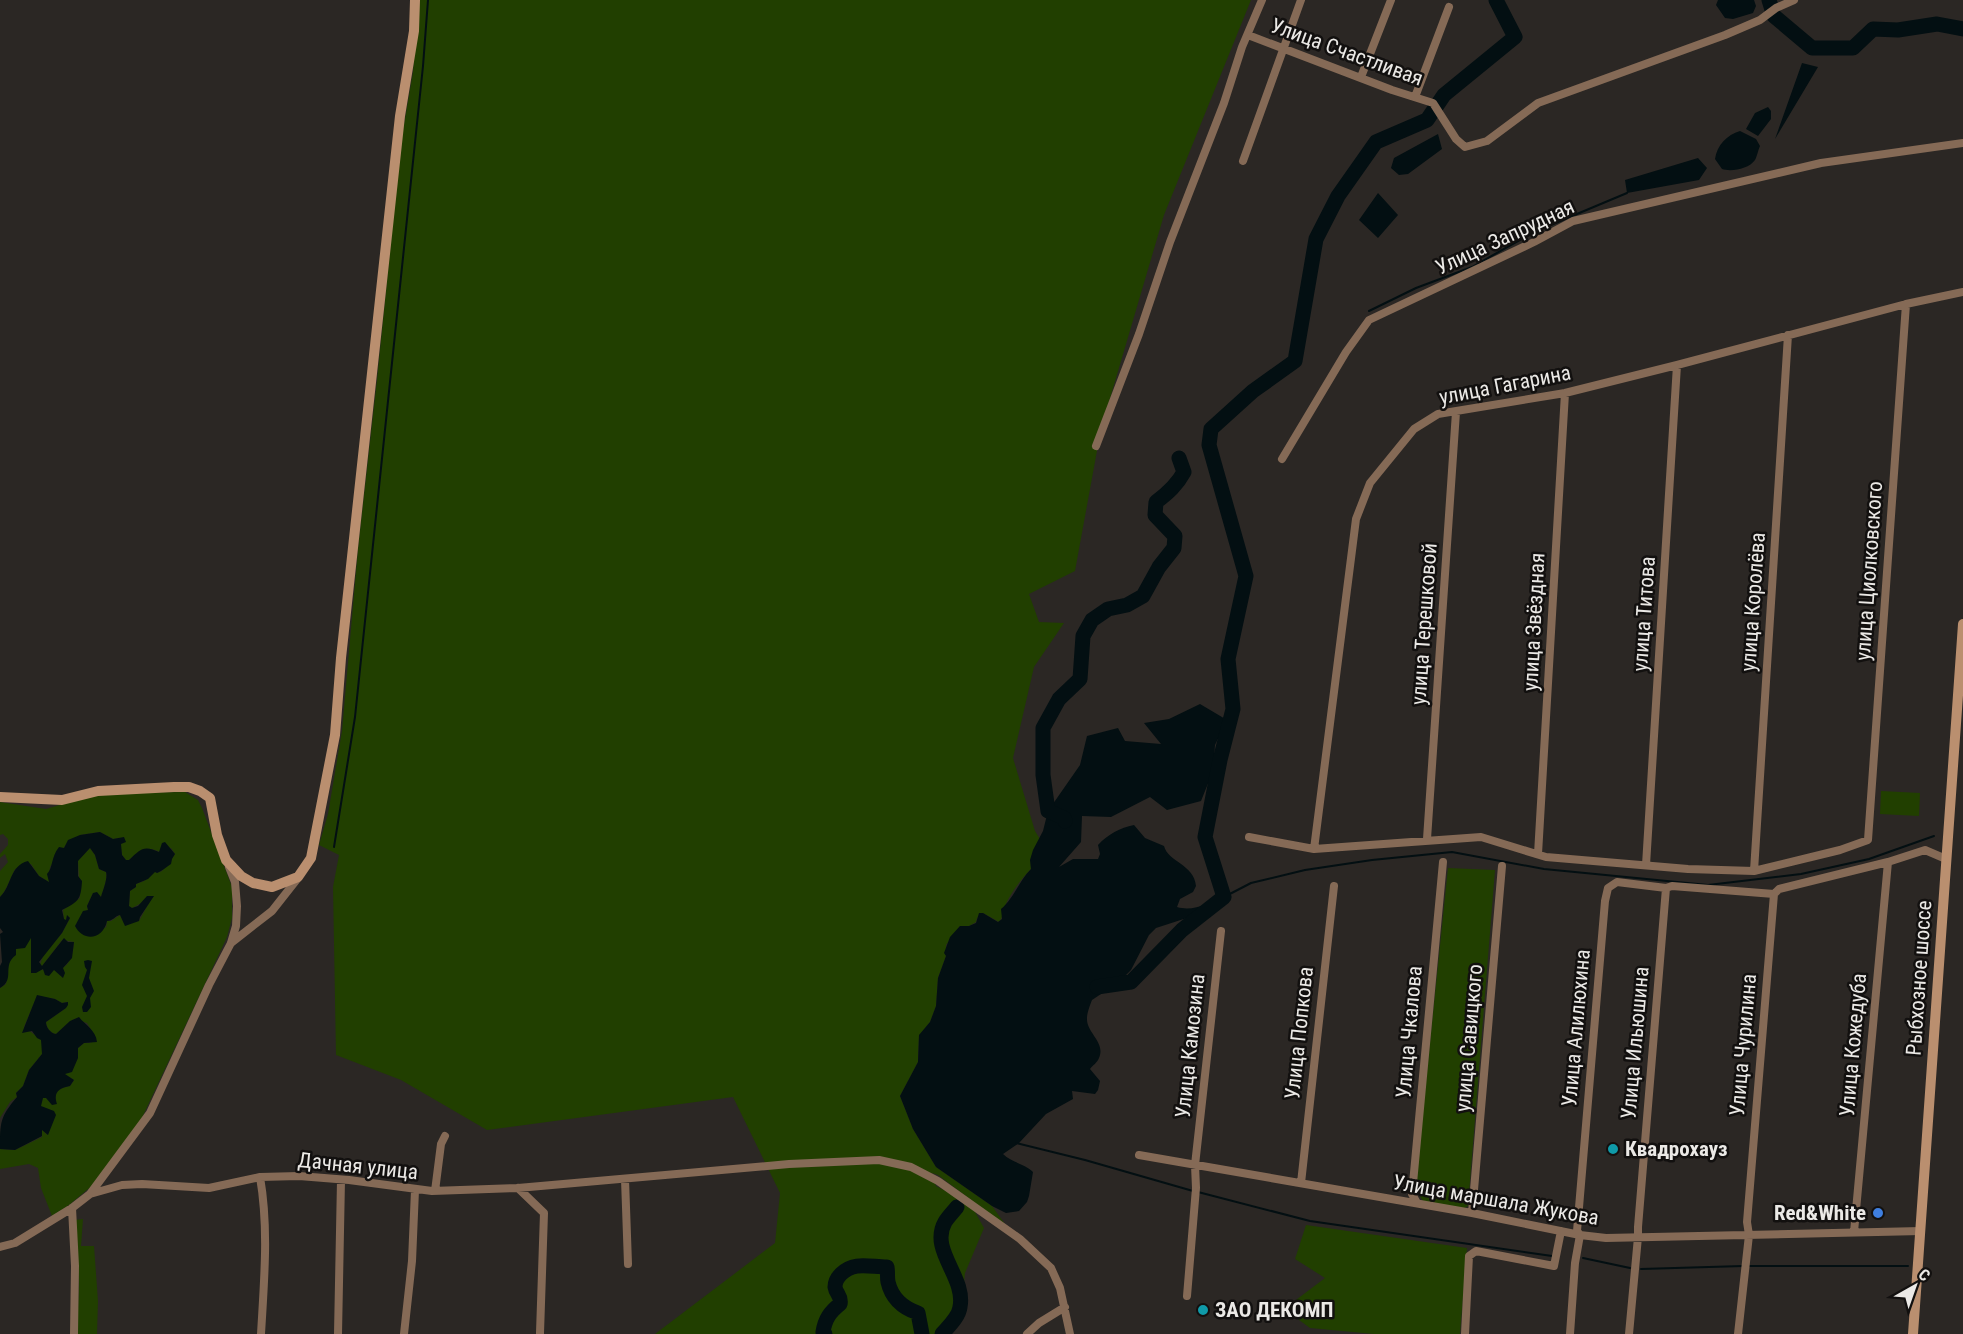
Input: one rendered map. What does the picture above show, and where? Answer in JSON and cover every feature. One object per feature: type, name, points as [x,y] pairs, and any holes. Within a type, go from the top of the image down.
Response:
[{"type":"street","points":[[231,943],[272,911],[311,858],[334,735],[400,116],[414,31],[415,0]]},
{"type":"street","points":[[1096,446],[1139,334],[1170,242],[1224,103],[1242,47],[1262,0]]},
{"type":"street","points":[[1244,161],[1301,0]]},
{"type":"street","points":[[1361,77],[1391,0]]},
{"type":"street","name":"Улица Счастливая","points":[[1248,35],[1433,103],[1456,139],[1465,147],[1487,141],[1538,103],[1725,35],[1760,20],[1776,8],[1794,0]]},
{"type":"street","points":[[1415,97],[1449,7]]},
{"type":"street","name":"Улица Запрудная","points":[[1282,459],[1346,352],[1369,320],[1534,243],[1573,221],[1821,163],[1963,144]]},
{"type":"street","name":"улица Гагарина","points":[[1314,849],[1356,519],[1370,483],[1414,429],[1438,414],[1565,393],[1906,304],[1963,292]]},
{"type":"street","name":"улица Циолковского","points":[[1754,871],[1840,850],[1868,840],[1906,304]]},
{"type":"street","name":"улица Королёва","points":[[1754,871],[1788,335]]},
{"type":"street","name":"улица Титова","points":[[1646,865],[1677,365]]},
{"type":"street","name":"улица Звёздная","points":[[1538,854],[1565,393]]},
{"type":"street","name":"улица Терешковой","points":[[1428,839],[1456,412]]},
{"type":"street","name":"Рыбхозное шоссе","points":[[1913,1334],[1963,624]]},
{"type":"street","points":[[0,797],[62,800],[98,791],[136,788],[189,787],[200,791],[210,798],[217,835],[235,882],[237,906],[236,926],[231,943],[209,984],[150,1113],[90,1194],[72,1208],[15,1243],[0,1247]]},
{"type":"street","points":[[1249,837],[1314,849],[1480,837],[1546,857],[1688,869],[1754,871]]},
{"type":"street","points":[[1666,888],[1672,885],[1773,894],[1779,889],[1888,862],[1925,850],[1946,859]]},
{"type":"street","points":[[226,860],[241,876],[253,883],[272,887],[298,877]]},
{"type":"street","name":"Улица Чкалова","points":[[1417,1203],[1412,1194],[1443,862]]},
{"type":"street","name":"Улица Кожедуба","points":[[1854,1232],[1888,862]]},
{"type":"street","name":"улица Савицкого","points":[[1472,1213],[1502,866]]},
{"type":"street","name":"Улица Алилюхина","points":[[1579,1233],[1605,901],[1608,888],[1617,882],[1666,888]]},
{"type":"street","name":"Улица Попкова","points":[[1301,1183],[1334,886]]},
{"type":"street","name":"Улица Ильюшина","points":[[1629,1334],[1666,888]]},
{"type":"street","name":"Улица Чурилина","points":[[1738,1334],[1749,1235],[1747,1222],[1773,894]]},
{"type":"street","name":"Улица Камозина","points":[[1187,1296],[1196,1191],[1195,1165],[1221,931]]},
{"type":"street","points":[[435,1191],[441,1143],[445,1136]]},
{"type":"street","name":"Улица маршала Жукова","points":[[1139,1155],[1606,1238],[1921,1231]]},
{"type":"street","name":"Дачная улица","points":[[90,1194],[122,1185],[209,1188],[260,1177],[299,1176],[415,1190],[518,1188],[789,1164],[879,1160],[911,1167],[938,1181],[1020,1239],[1051,1268],[1060,1288],[1070,1334]]},
{"type":"street","points":[[260,1177],[265,1206],[261,1334]]},
{"type":"street","points":[[625,1179],[628,1264]]},
{"type":"street","points":[[338,1334],[341,1180]]},
{"type":"street","points":[[518,1188],[544,1213],[540,1334]]},
{"type":"street","points":[[404,1334],[412,1261],[415,1190]]},
{"type":"street","points":[[72,1208],[75,1266],[74,1334]]},
{"type":"street","points":[[1465,1334],[1473,1254],[1554,1266],[1561,1231]]},
{"type":"street","points":[[1570,1334],[1579,1233]]},
{"type":"street","points":[[1026,1334],[1065,1307]]},
{"type":"green space","points":[[418,0],[1251,0],[1164,215],[1101,429],[1075,571],[1029,594],[1039,622],[1064,623],[1034,667],[1013,758],[1035,831],[1040,839],[1032,853],[1031,869],[1012,893],[999,922],[983,913],[976,922],[969,926],[960,926],[946,945],[946,956],[938,978],[936,1006],[930,1022],[919,1036],[918,1062],[900,1096],[913,1129],[936,1167],[992,1206],[1005,1224],[932,1173],[936,1186],[974,1210],[984,1228],[965,1273],[960,1323],[948,1334],[655,1334],[775,1243],[780,1193],[733,1097],[487,1130],[401,1080],[336,1055],[333,887],[339,855],[319,845],[328,814],[342,731],[358,549],[401,142],[413,72]]},
{"type":"green space","points":[[1881,791],[1920,793],[1919,816],[1880,814]]},
{"type":"green space","points":[[185,792],[198,800],[202,808],[232,887],[232,918],[227,937],[140,1122],[94,1184],[52,1216],[41,1188],[38,1168],[29,1164],[0,1169],[0,1149],[15,1150],[42,1137],[42,1129],[47,1135],[40,1103],[43,1097],[54,1096],[60,1089],[70,1086],[74,1080],[64,1074],[78,1058],[78,1048],[96,1038],[87,1023],[74,1019],[56,1034],[52,1032],[46,1022],[66,1008],[67,1002],[62,1003],[55,999],[37,996],[24,1027],[42,1040],[42,1054],[29,1070],[23,1086],[16,1093],[17,1097],[10,1102],[0,1118],[0,988],[6,984],[9,960],[16,949],[31,937],[31,970],[61,968],[70,960],[74,942],[62,940],[42,966],[40,965],[43,956],[62,933],[70,918],[67,916],[64,920],[63,910],[80,898],[78,860],[90,848],[95,855],[99,869],[106,872],[106,878],[101,897],[93,893],[87,906],[88,910],[106,928],[107,921],[120,915],[124,923],[139,921],[151,899],[132,908],[129,907],[130,891],[155,871],[157,873],[162,871],[175,854],[171,848],[160,852],[146,849],[126,860],[122,855],[119,838],[113,839],[100,832],[80,835],[65,846],[50,867],[49,882],[39,876],[31,864],[15,869],[0,897],[0,871],[8,862],[5,854],[0,858],[0,854],[8,845],[8,839],[3,834],[0,835],[0,802],[46,809],[109,793]]},
{"type":"green space","points":[[1448,868],[1495,870],[1468,1206],[1463,1209],[1423,1201],[1415,1189]]},
{"type":"green space","points":[[83,1219],[81,1246],[94,1246],[98,1301],[97,1334],[77,1334],[79,1283],[74,1220]]},
{"type":"green space","points":[[1306,1225],[1467,1248],[1460,1334],[1374,1334],[1310,1328],[1284,1309],[1325,1278],[1295,1259]]},
{"type":"shaded area","points":[[1718,0],[1754,0],[1756,6],[1753,13],[1733,19],[1725,18],[1716,5]]},
{"type":"shaded area","points":[[1802,63],[1818,67],[1775,139]]},
{"type":"shaded area","points":[[1768,107],[1771,111],[1771,119],[1758,136],[1746,129],[1755,113]]},
{"type":"shaded area","points":[[1740,131],[1756,139],[1760,146],[1756,159],[1744,168],[1722,169],[1715,159],[1718,149],[1727,138]]},
{"type":"shaded area","points":[[1438,134],[1442,149],[1408,174],[1399,175],[1391,168],[1394,158]]},
{"type":"shaded area","points":[[1698,158],[1707,168],[1699,180],[1627,193],[1625,180]]},
{"type":"shaded area","points":[[1378,193],[1398,215],[1378,238],[1359,220]]},
{"type":"shaded area","points":[[1200,704],[1227,720],[1215,745],[1213,771],[1201,801],[1167,810],[1150,797],[1111,817],[1082,816],[1081,842],[1059,867],[1073,859],[1098,859],[1100,854],[1098,845],[1102,841],[1114,832],[1134,825],[1145,838],[1164,846],[1170,856],[1191,873],[1196,886],[1193,892],[1180,899],[1177,907],[1195,908],[1224,897],[1196,915],[1156,928],[1149,935],[1131,970],[1119,982],[1092,1000],[1087,1018],[1100,1052],[1098,1060],[1090,1069],[1100,1081],[1098,1090],[1095,1094],[1072,1091],[1073,1099],[1046,1114],[1019,1143],[1003,1154],[1033,1172],[1027,1202],[1019,1211],[1006,1213],[992,1206],[936,1167],[913,1129],[900,1096],[918,1062],[919,1035],[930,1022],[936,1006],[938,978],[950,937],[960,926],[976,923],[979,913],[998,922],[1002,919],[1001,909],[1031,869],[1030,860],[1043,831],[1048,811],[1080,765],[1087,736],[1118,728],[1125,741],[1161,744],[1144,723],[1169,719]]},
{"type":"shaded area","points":[[100,832],[113,839],[124,837],[126,842],[121,844],[122,855],[126,860],[142,849],[159,852],[162,843],[165,842],[175,854],[171,864],[136,884],[136,887],[130,891],[129,906],[132,908],[138,906],[147,896],[154,896],[139,921],[125,926],[120,915],[107,921],[101,932],[92,937],[83,935],[75,926],[83,911],[88,910],[87,906],[93,893],[97,892],[101,897],[106,881],[106,872],[99,869],[95,855],[90,848],[78,861],[78,876],[82,881],[81,892],[75,902],[62,910],[64,919],[66,920],[67,915],[70,918],[62,933],[39,962],[42,966],[64,938],[68,942],[74,942],[72,958],[63,968],[65,973],[63,978],[54,970],[49,976],[45,975],[43,969],[31,973],[31,938],[25,948],[16,949],[16,955],[9,964],[7,981],[0,988],[2,962],[0,934],[3,932],[0,928],[0,897],[17,867],[28,861],[39,876],[49,882],[47,874],[59,847],[64,848],[68,840],[80,835]]},
{"type":"shaded area","points":[[84,961],[92,961],[89,978],[94,991],[90,998],[91,1007],[87,1012],[83,1012],[82,1007],[87,996],[82,985],[87,970]]},
{"type":"shaded area","points":[[37,995],[62,1003],[68,1002],[66,1008],[46,1022],[50,1031],[56,1034],[70,1021],[79,1017],[92,1031],[97,1042],[84,1043],[78,1048],[78,1058],[72,1072],[65,1074],[74,1080],[70,1086],[58,1091],[57,1104],[52,1105],[46,1098],[43,1098],[41,1106],[54,1111],[56,1115],[48,1135],[42,1130],[42,1136],[15,1150],[0,1149],[4,1115],[17,1097],[16,1093],[23,1086],[29,1070],[42,1054],[41,1040],[32,1031],[22,1033]]},
{"type":"waterway","points":[[334,847],[355,717],[428,0]]},
{"type":"waterway","points":[[1097,987],[1131,982],[1182,930],[1224,897],[1205,837],[1220,760],[1233,709],[1228,659],[1246,576],[1209,445],[1211,429],[1253,391],[1295,361],[1316,239],[1338,196],[1376,142],[1427,120],[1444,95],[1515,37],[1496,0]]},
{"type":"waterway","points":[[1769,0],[1774,16],[1812,48],[1853,48],[1873,29],[1898,30],[1937,24],[1963,29]]},
{"type":"waterway","points":[[1369,311],[1416,288],[1472,267],[1534,232],[1627,193]]},
{"type":"waterway","points":[[1065,821],[1064,818],[1048,811],[1043,775],[1043,728],[1059,699],[1080,679],[1083,636],[1092,620],[1108,609],[1127,605],[1143,596],[1159,567],[1174,548],[1175,536],[1155,515],[1156,502],[1172,488],[1184,472],[1179,458]]},
{"type":"waterway","points":[[1224,897],[1251,883],[1305,870],[1452,852],[1544,869],[1708,885],[1801,874],[1869,859],[1934,836]]},
{"type":"waterway","points":[[1016,1143],[1193,1191]]},
{"type":"waterway","points":[[1198,1192],[1310,1221],[1552,1256]]},
{"type":"waterway","points":[[942,1334],[955,1318],[960,1307],[958,1285],[941,1243],[941,1232],[945,1222],[957,1207]]},
{"type":"waterway","points":[[1583,1258],[1630,1268]]},
{"type":"waterway","points":[[825,1334],[823,1332],[827,1320],[840,1304],[835,1287],[836,1280],[846,1270],[857,1266],[887,1267],[888,1282],[892,1293],[903,1305],[918,1313],[922,1334]]},
{"type":"waterway","points":[[1641,1269],[1743,1266]]},
{"type":"waterway","points":[[1748,1266],[1908,1266]]},
{"type":"place","name":"Квадрохауз","points":[[1613,1149]]},
{"type":"place","name":"Red&White","points":[[1878,1213]]},
{"type":"place","name":"ЗАО ДЕКОМП","points":[[1203,1310]]}]
